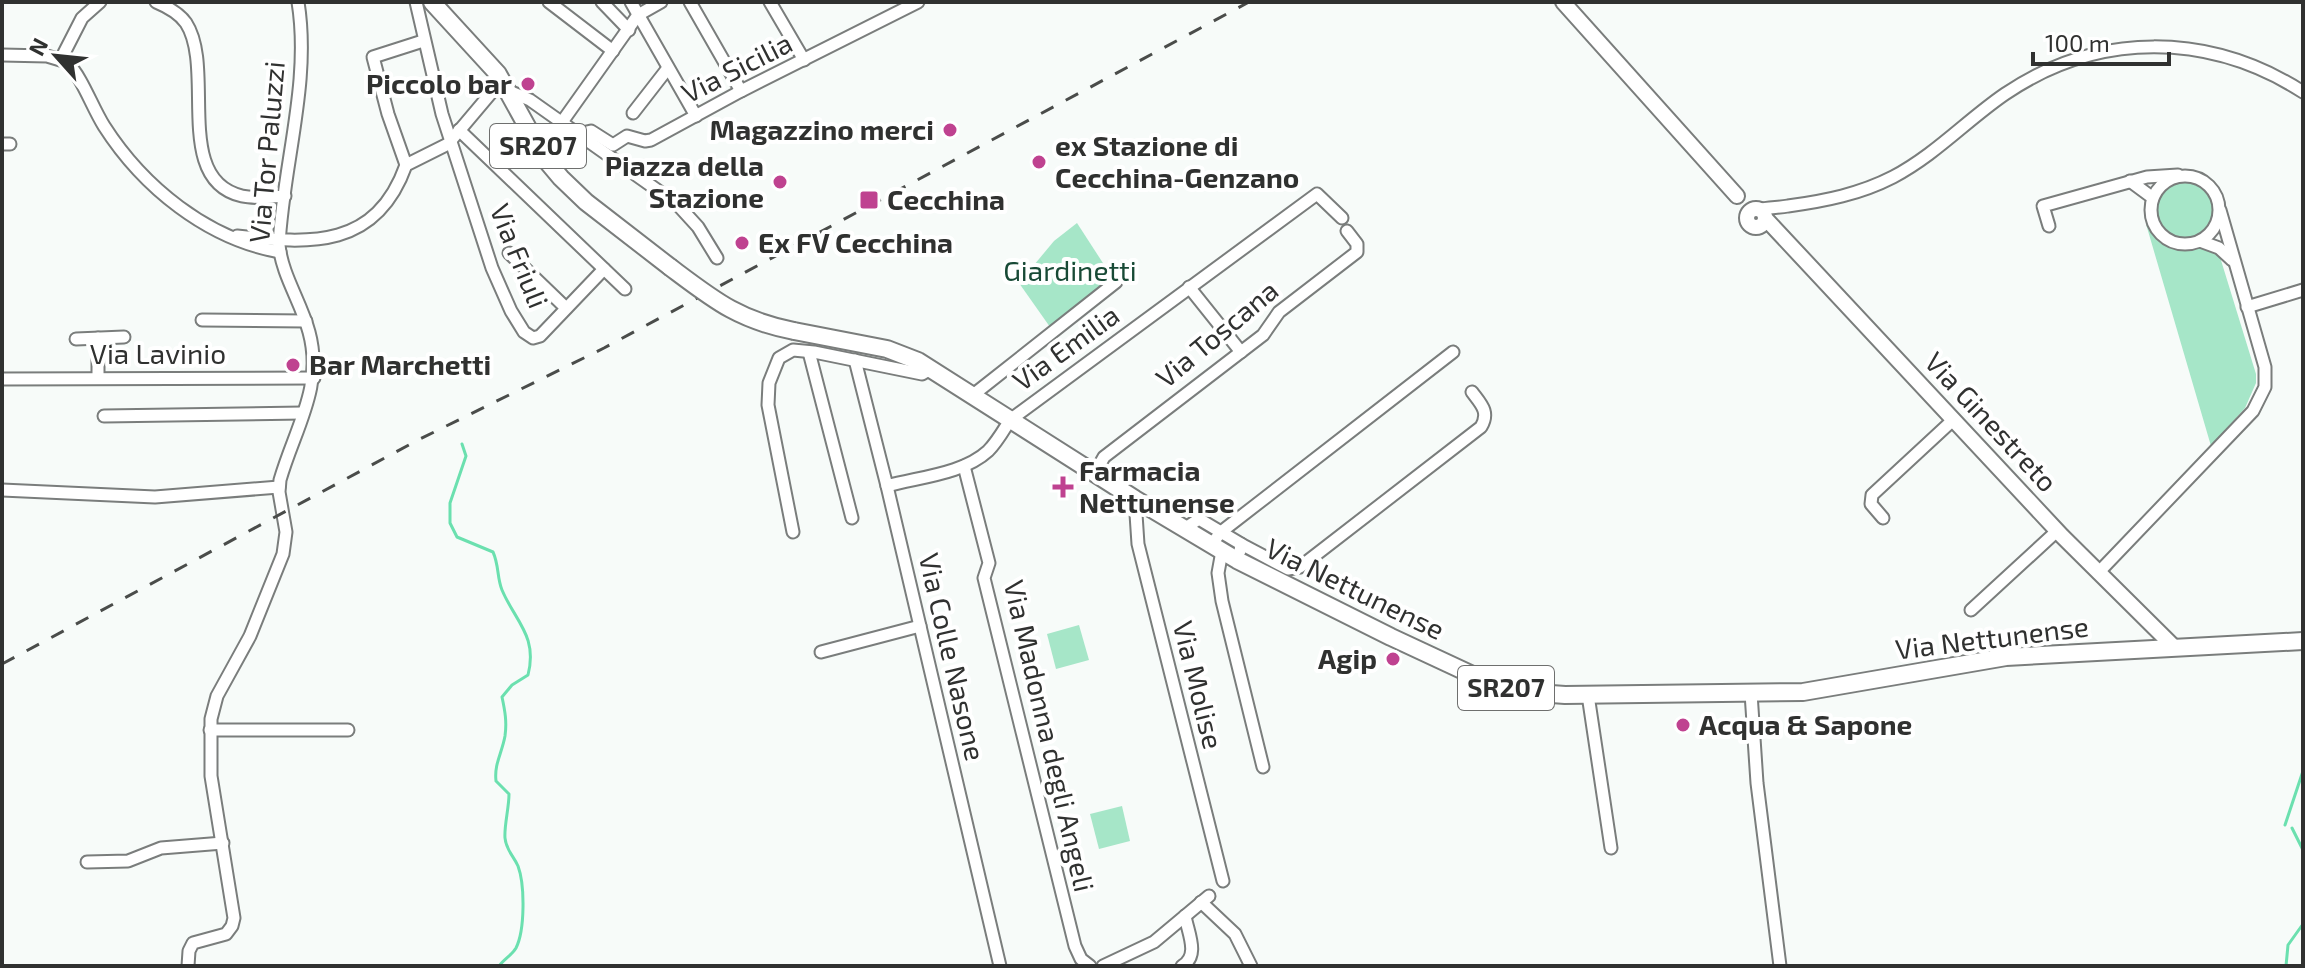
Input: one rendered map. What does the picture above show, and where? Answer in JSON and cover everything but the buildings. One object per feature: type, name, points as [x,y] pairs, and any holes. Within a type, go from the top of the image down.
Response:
[{"type":"main road","name":"Via Nettunense","points":[[432,2],[506,85],[545,159],[561,178],[586,202],[732,312],[757,323],[887,349],[932,368],[1184,529],[1227,546],[1391,637],[1485,681],[1536,694],[1803,692],[2006,657],[2303,641]]},
{"type":"street","points":[[61,59],[82,18],[100,2]]},
{"type":"street","points":[[156,2],[179,15],[191,34],[199,91],[201,147],[209,173],[222,187],[240,196],[285,196]]},
{"type":"street","name":"Via Tor Paluzzi","points":[[188,966],[193,943],[226,934],[233,924],[230,885],[211,776],[210,730],[217,696],[250,636],[283,554],[286,528],[279,487],[314,378],[313,351],[306,321],[280,252],[279,238],[297,102],[298,2]]},
{"type":"street","name":"Via Friuli","points":[[416,2],[442,114],[456,135],[457,152],[502,294],[524,332],[533,338],[540,336],[566,308]]},
{"type":"street","points":[[549,2],[613,51]]},
{"type":"street","points":[[602,2],[629,30]]},
{"type":"street","points":[[631,2],[696,116]]},
{"type":"street","points":[[562,122],[638,15],[661,2]]},
{"type":"street","points":[[690,2],[741,91]]},
{"type":"street","points":[[770,2],[804,60]]},
{"type":"street","name":"Via Sicilia","points":[[578,134],[591,131],[613,145],[627,136],[647,141],[903,6],[918,2]]},
{"type":"street","name":"Via Ginestreto","points":[[1563,2],[1737,196],[1775,231],[2057,531],[2173,646]]},
{"type":"street","points":[[406,165],[373,57],[423,41]]},
{"type":"street","points":[[1757,216],[1783,207],[1845,196],[1895,176],[1929,155],[2021,84],[2056,67],[2101,52],[2151,45],[2193,50],[2248,65],[2303,92]]},
{"type":"street","points":[[2,55],[37,55],[61,59],[70,65],[108,133],[146,176],[187,213],[245,243],[280,252]]},
{"type":"street","points":[[633,113],[668,68]]},
{"type":"street","points":[[226,233],[320,240],[358,227],[387,202],[406,165],[439,150],[506,85],[682,208],[717,258]]},
{"type":"street","points":[[456,135],[470,139],[625,289]]},
{"type":"street","points":[[457,152],[470,139]]},
{"type":"street","points":[[2049,226],[2043,206],[2130,181],[2163,174],[2197,177],[2206,182],[2217,197],[2232,260],[2266,373],[2265,387],[2259,401],[2221,446],[2098,573]]},
{"type":"street","points":[[2184,175],[2165,182],[2153,198],[2151,216],[2160,234],[2179,244],[2200,241],[2219,248],[2232,260]]},
{"type":"street","points":[[2130,181],[2153,198]]},
{"type":"street","name":"Via Emilia","points":[[1010,420],[1317,194],[1342,218]]},
{"type":"street","points":[[2200,241],[2215,228],[2220,210]]},
{"type":"street","name":"Via Toscana","points":[[1095,473],[1104,457],[1266,332],[1279,312],[1357,252],[1357,244],[1347,231]]},
{"type":"street","points":[[509,253],[566,308],[604,269]]},
{"type":"street","points":[[973,395],[1116,282]]},
{"type":"street","points":[[1189,287],[1241,352]]},
{"type":"street","points":[[2247,307],[2303,290]]},
{"type":"street","points":[[202,320],[306,321]]},
{"type":"street","points":[[76,339],[124,337]]},
{"type":"street","points":[[98,338],[98,378]]},
{"type":"street","points":[[793,532],[768,405],[768,389],[779,358],[786,353],[809,352],[922,374],[932,368]]},
{"type":"street","points":[[809,352],[852,518]]},
{"type":"street","points":[[1263,767],[1222,601],[1218,573],[1227,546],[1453,352]]},
{"type":"street","name":"Via Colle Nasone","points":[[855,360],[1000,966]]},
{"type":"street","name":"Via Lavinio","points":[[2,379],[314,378]]},
{"type":"street","points":[[1227,546],[1288,569],[1300,567],[1481,427],[1486,419],[1485,410],[1472,392]]},
{"type":"street","points":[[104,416],[303,413]]},
{"type":"street","points":[[887,486],[964,466],[988,451],[1010,420]]},
{"type":"street","points":[[1883,518],[1871,504],[1872,495],[1953,420]]},
{"type":"street","name":"Via Madonna degli Angeli","points":[[964,466],[989,563],[984,578],[1073,938],[1079,956],[1090,966]]},
{"type":"street","points":[[2,490],[155,497],[279,487]]},
{"type":"street","name":"Via Molise","points":[[1135,499],[1138,544],[1223,881]]},
{"type":"street","points":[[1971,610],[2057,531]]},
{"type":"street","points":[[821,652],[920,626]]},
{"type":"street","points":[[2279,641],[2303,651]]},
{"type":"street","points":[[1751,693],[1756,770],[1780,966]]},
{"type":"street","points":[[1588,695],[1611,848]]},
{"type":"street","points":[[210,730],[348,730]]},
{"type":"street","points":[[87,862],[128,861],[161,848],[223,843]]},
{"type":"street","points":[[1103,966],[1148,946],[1205,899],[1235,934],[1251,966]]},
{"type":"street","points":[[1182,966],[1189,962],[1192,954],[1185,916]]},
{"type":"green space","points":[[2185,180],[2197,182],[2206,189],[2213,198],[2213,222],[2206,231],[2197,238],[2185,240],[2173,238],[2164,231],[2157,222],[2155,210],[2157,198],[2164,189],[2173,182]]},
{"type":"green space","name":"Giardinetti","points":[[1077,223],[1112,277],[1050,327],[1019,283],[1054,241]]},
{"type":"green space","points":[[2146,224],[2167,244],[2178,248],[2203,247],[2220,257],[2256,374],[2256,383],[2245,408],[2211,446]]},
{"type":"green space","points":[[1079,625],[1089,660],[1056,669],[1047,634]]},
{"type":"green space","points":[[1122,806],[1130,841],[1099,849],[1090,814]]},
{"type":"waterway","points":[[462,444],[466,456],[450,503],[450,523],[457,537],[493,552],[502,590],[524,630],[530,650],[528,675],[512,685],[502,697],[506,731],[496,781],[509,794],[505,838],[518,866],[523,907],[516,948],[499,966]]},
{"type":"waterway","points":[[2285,825],[2303,771]]},
{"type":"waterway","points":[[2292,828],[2303,850]]},
{"type":"waterway","points":[[2286,966],[2288,945],[2303,924]]},
{"type":"railway","points":[[2,664],[420,439],[604,348],[1249,2]]},
{"type":"place","name":"Piccolo bar","points":[[528,84]]},
{"type":"place","name":"Magazzino merci","points":[[950,130]]},
{"type":"place","name":"ex Stazione di Cecchina-Genzano","points":[[1039,162]]},
{"type":"place","name":"Piazza della Stazione","points":[[780,182]]},
{"type":"place","name":"Cecchina","points":[[869,200]]},
{"type":"place","name":"Ex FV Cecchina","points":[[742,243]]},
{"type":"place","name":"Bar Marchetti","points":[[293,365]]},
{"type":"place","name":"Farmacia Nettunense","points":[[1063,487]]},
{"type":"place","name":"Agip","points":[[1393,659]]},
{"type":"place","name":"Acqua & Sapone","points":[[1683,725]]}]
